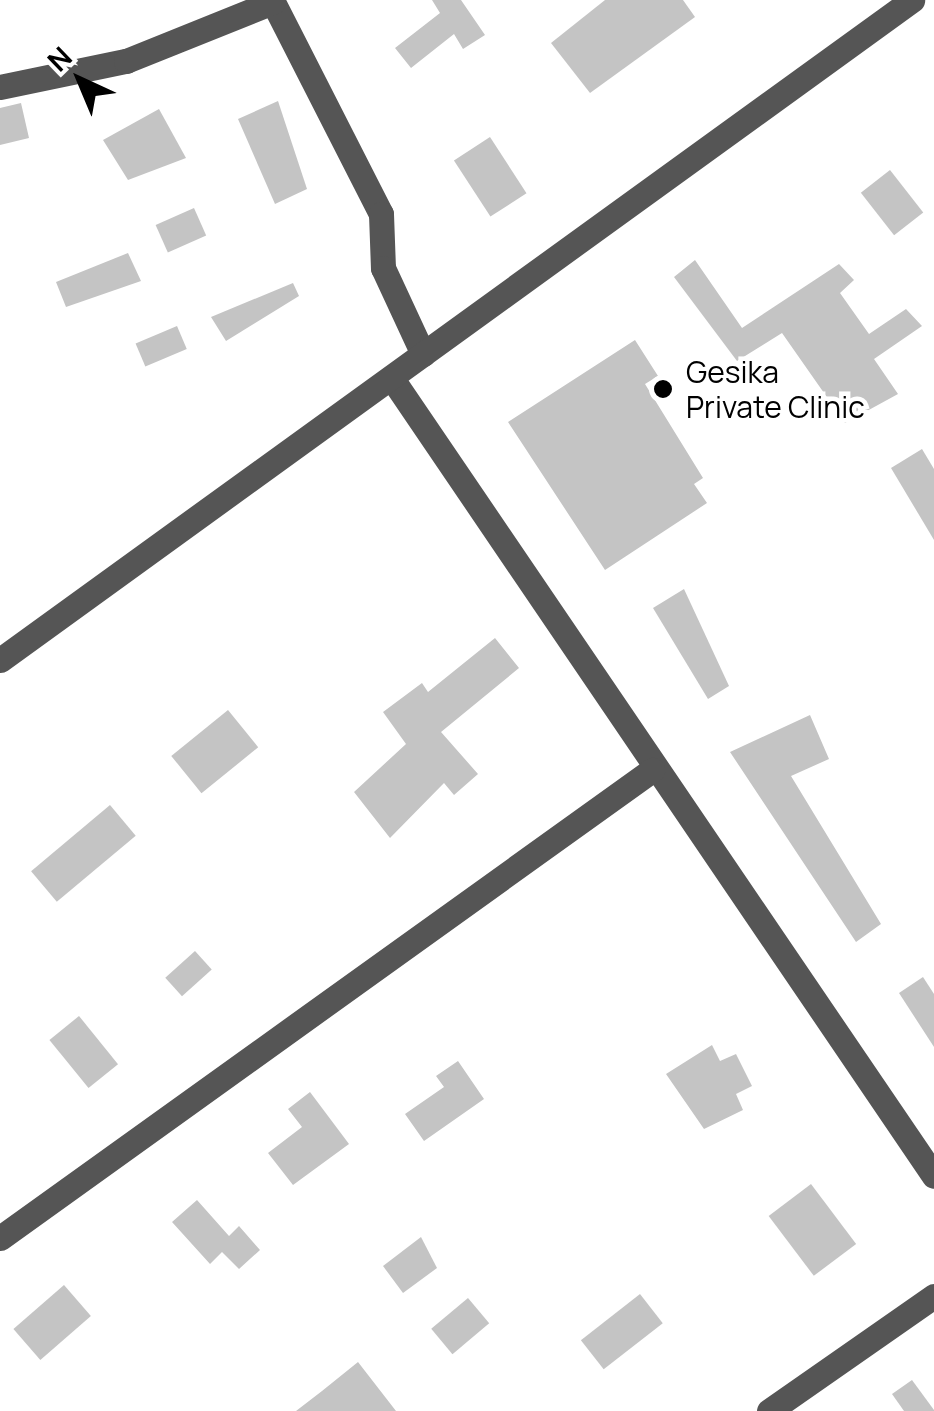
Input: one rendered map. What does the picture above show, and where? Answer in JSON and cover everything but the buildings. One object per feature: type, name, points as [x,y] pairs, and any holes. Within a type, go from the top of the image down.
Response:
[{"type":"street","points":[[0,660],[393,380],[423,354],[912,0]]},
{"type":"street","points":[[0,87],[126,61],[273,1],[381,214],[383,268],[423,354]]},
{"type":"street","points":[[393,380],[652,770],[934,1176]]},
{"type":"street","points":[[0,1238],[652,770]]},
{"type":"street","points":[[769,1411],[934,1296]]},
{"type":"place","name":"Gesika Private Clinic","points":[[663,389]]}]
